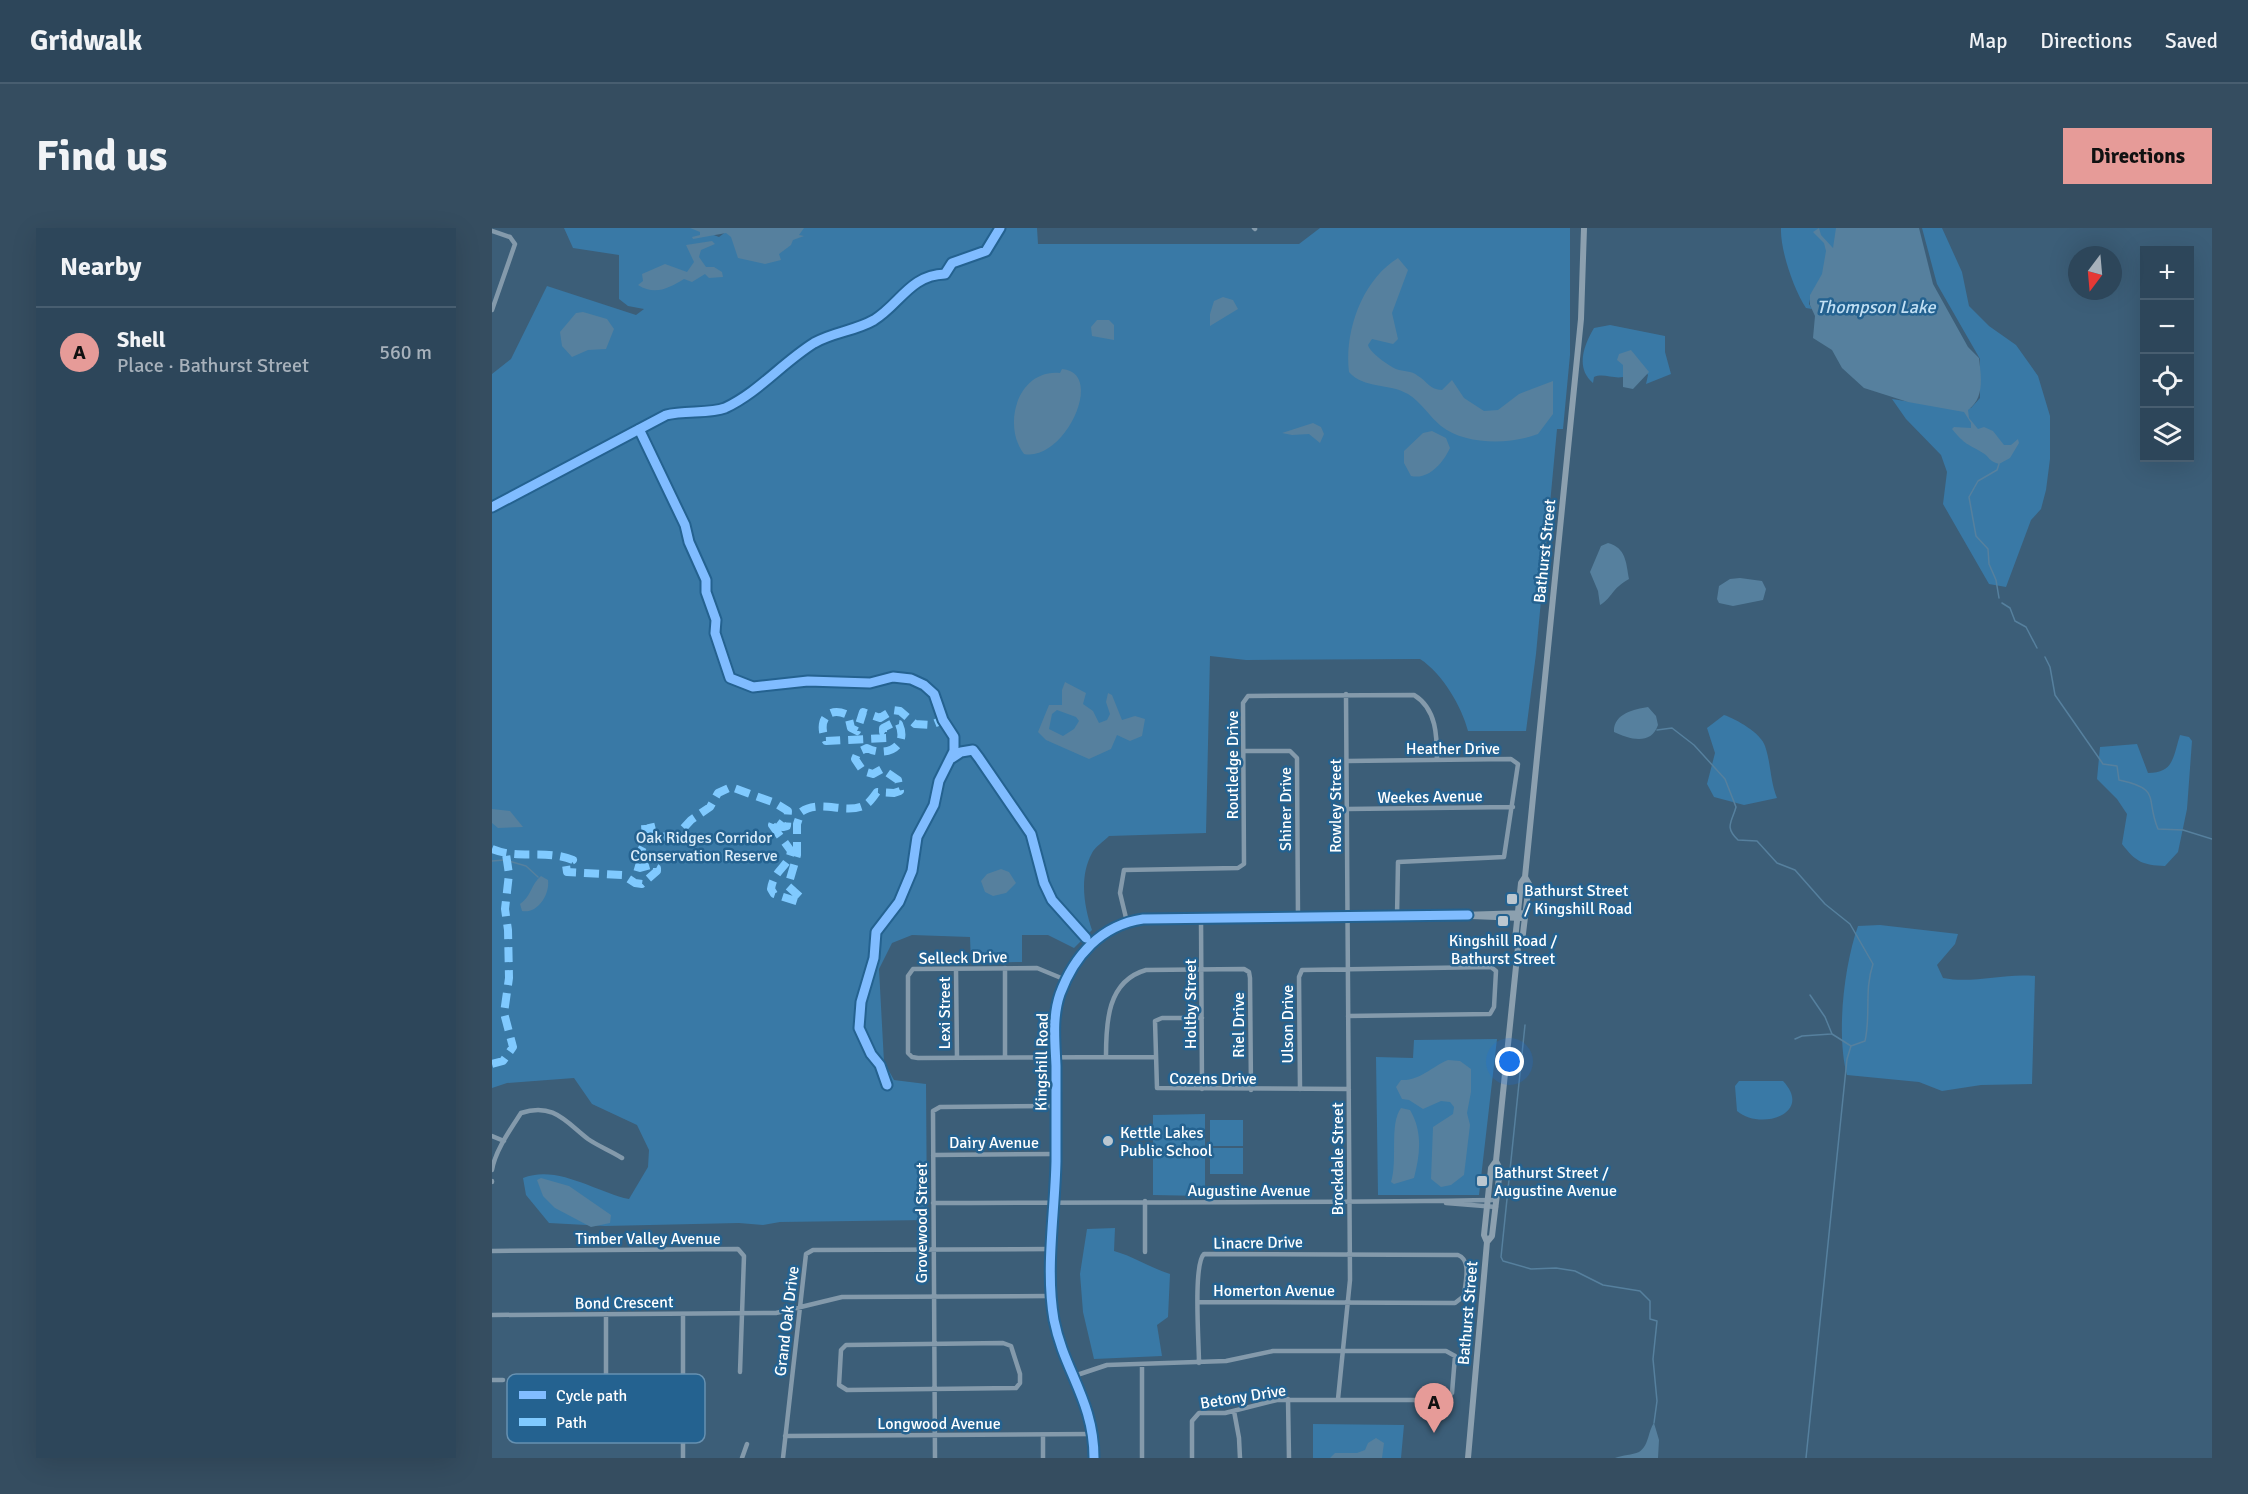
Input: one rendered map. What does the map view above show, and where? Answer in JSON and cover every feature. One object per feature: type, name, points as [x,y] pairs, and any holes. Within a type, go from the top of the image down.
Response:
[{"type":"main road","name":"Bathurst Street","points":[[1467,1458],[1487,1242],[1484,1235],[1491,1168],[1496,1161],[1518,947],[1515,940],[1529,884],[1525,877],[1581,319],[1584,228]]},
{"type":"main road","name":"Kingshill Road","points":[[1094,1458],[1094,1434],[1089,1412],[1058,1336],[1051,1296],[1056,1154],[1055,1015],[1066,980],[1091,943],[1110,929],[1127,922],[1150,919],[1468,915],[1480,918],[1521,915]]},
{"type":"main road","name":"Bathurst Street","points":[[1487,1242],[1492,1236],[1500,1169],[1496,1161]]},
{"type":"street","points":[[492,231],[510,237],[515,244],[492,310]]},
{"type":"street","name":"Rowley Street","points":[[1346,694],[1347,917]]},
{"type":"street","name":"Routledge Drive","points":[[1127,922],[1119,890],[1124,870],[1238,868],[1244,864],[1243,703],[1248,696],[1412,694],[1419,697],[1437,728],[1437,760]]},
{"type":"street","name":"Shiner Drive","points":[[1244,751],[1290,751],[1297,758],[1298,918]]},
{"type":"street","name":"Heather Drive","points":[[1347,760],[1515,761],[1518,767],[1503,858],[1398,862],[1396,917]]},
{"type":"street","name":"Weekes Avenue","points":[[1347,809],[1513,807]]},
{"type":"street","name":"Brockdale Street","points":[[1338,1399],[1349,1301],[1350,1253],[1347,917]]},
{"type":"street","name":"Holtby Street","points":[[1201,919],[1202,1089]]},
{"type":"street","points":[[1348,968],[1491,967],[1497,973],[1494,1007],[1488,1015],[1348,1016]]},
{"type":"street","points":[[1005,968],[1005,1057]]},
{"type":"street","name":"Ulson Drive","points":[[1299,1089],[1299,973],[1304,969],[1348,968]]},
{"type":"street","name":"Selleck Drive","points":[[1066,980],[1043,969],[916,969],[909,973],[908,1053],[912,1058],[1154,1057]]},
{"type":"street","name":"Lexi Street","points":[[956,969],[957,1058]]},
{"type":"street","points":[[1106,1056],[1108,1012],[1126,981],[1146,970],[1202,969]]},
{"type":"street","name":"Riel Drive","points":[[1202,969],[1244,969],[1249,972],[1251,1090]]},
{"type":"street","name":"Cozens Drive","points":[[1202,1018],[1157,1019],[1154,1024],[1156,1088],[1349,1089]]},
{"type":"street","name":"Grovewood Street","points":[[935,1458],[933,1117],[936,1108],[1056,1106]]},
{"type":"street","points":[[492,1170],[504,1142],[521,1113],[547,1112],[565,1117],[589,1139],[622,1158]]},
{"type":"street","points":[[492,1136],[504,1142]]},
{"type":"street","name":"Dairy Avenue","points":[[933,1155],[1056,1154]]},
{"type":"street","points":[[1145,1201],[1145,1252]]},
{"type":"street","name":"Augustine Avenue","points":[[933,1203],[1145,1201],[1211,1204],[1496,1203]]},
{"type":"street","name":"Timber Valley Avenue","points":[[492,1251],[735,1249],[744,1256],[743,1313]]},
{"type":"street","name":"Grand Oak Drive","points":[[783,1458],[806,1254],[813,1250],[1053,1249]]},
{"type":"street","name":"Homerton Avenue","points":[[1199,1302],[1457,1302],[1464,1296],[1467,1263],[1464,1257],[1350,1253]]},
{"type":"street","name":"Linacre Drive","points":[[1199,1363],[1199,1260],[1204,1254],[1350,1253]]},
{"type":"street","points":[[683,1314],[776,1313],[842,1297],[1051,1296]]},
{"type":"street","points":[[740,1372],[743,1313]]},
{"type":"street","points":[[606,1314],[606,1374]]},
{"type":"street","name":"Bond Crescent","points":[[492,1315],[683,1314],[683,1374]]},
{"type":"street","points":[[1006,1343],[1012,1349],[1021,1378],[1016,1388],[847,1390],[841,1388],[839,1382],[841,1350],[846,1345],[934,1344],[1006,1343]]},
{"type":"street","points":[[1074,1376],[1102,1366],[1226,1361],[1273,1350],[1343,1350]]},
{"type":"street","name":"Betony Drive","points":[[1192,1458],[1194,1417],[1199,1413],[1234,1411],[1270,1401],[1288,1399],[1445,1400],[1451,1396],[1456,1359],[1450,1352],[1343,1350]]},
{"type":"street","points":[[1142,1365],[1142,1458]]},
{"type":"street","points":[[492,1380],[503,1380]]},
{"type":"street","points":[[1288,1399],[1288,1458]]},
{"type":"street","points":[[1234,1411],[1240,1458]]},
{"type":"street","name":"Longwood Avenue","points":[[785,1436],[1094,1434]]},
{"type":"street","points":[[1043,1435],[1043,1458]]},
{"type":"street","points":[[742,1458],[747,1443]]},
{"type":"green space","name":"Oak Ridges Corridor Conservation Reserve","points":[[564,228],[695,228],[719,237],[727,231],[801,228],[1037,228],[1038,244],[1299,244],[1320,228],[1570,228],[1570,355],[1563,429],[1557,429],[1536,654],[1526,731],[1468,731],[1450,691],[1436,673],[1420,659],[1246,660],[1210,656],[1206,833],[1109,836],[1097,846],[1088,862],[1084,882],[1087,911],[1092,930],[1074,948],[1048,935],[1022,935],[1022,962],[971,963],[970,937],[912,935],[892,943],[879,969],[884,1062],[894,1080],[926,1084],[927,1220],[780,1222],[763,1225],[739,1223],[605,1226],[549,1223],[526,1195],[523,1178],[549,1174],[629,1199],[648,1167],[649,1150],[637,1125],[592,1104],[574,1078],[507,1083],[492,1088],[492,374],[511,359],[547,286],[636,315],[644,309],[628,306],[619,299],[619,255],[573,248]]},
{"type":"green space","points":[[1781,228],[1839,228],[1835,246],[1826,255],[1825,274],[1811,295],[1809,304],[1812,309],[1806,308],[1789,270]]},
{"type":"green space","points":[[1922,228],[1942,228],[1962,272],[1969,306],[1989,326],[2016,345],[2038,376],[2050,416],[2050,459],[2046,490],[2041,509],[2031,520],[2006,587],[1989,584],[1943,504],[1947,472],[1941,455],[1906,419],[1892,399],[1956,409],[1971,408],[1980,398],[1980,359],[1937,284]]},
{"type":"green space","points":[[1610,325],[1665,336],[1665,352],[1671,374],[1646,384],[1648,375],[1646,372],[1625,373],[1623,377],[1597,376],[1594,377],[1593,383],[1584,370],[1583,356],[1587,342],[1594,328]]},
{"type":"green space","points":[[1724,715],[1748,727],[1763,741],[1777,798],[1744,805],[1714,797],[1707,784],[1715,753],[1707,728]]},
{"type":"green space","points":[[2180,735],[2189,737],[2192,741],[2187,809],[2178,852],[2165,866],[2151,865],[2136,859],[2122,844],[2127,814],[2117,799],[2097,779],[2100,747],[2137,744],[2148,773],[2157,772],[2168,767],[2174,757]]},
{"type":"green space","points":[[1880,925],[1958,934],[1955,944],[1937,965],[1943,978],[1966,980],[2035,976],[2032,1084],[1981,1085],[1942,1091],[1919,1082],[1847,1075],[1842,1040],[1842,1020],[1849,960],[1858,926]]},
{"type":"green space","points":[[1497,1039],[1479,1195],[1378,1195],[1376,1057],[1413,1058],[1414,1040]]},
{"type":"green space","points":[[1739,1081],[1783,1081],[1791,1093],[1792,1102],[1788,1110],[1780,1116],[1770,1119],[1747,1117],[1737,1111],[1735,1086]]},
{"type":"green space","points":[[1205,1114],[1205,1196],[1153,1195],[1153,1115]]},
{"type":"green space","points":[[1210,1120],[1243,1120],[1243,1146],[1210,1146]]},
{"type":"green space","points":[[1210,1148],[1243,1148],[1243,1174],[1210,1174]]},
{"type":"green space","points":[[1115,1228],[1114,1251],[1170,1274],[1168,1317],[1157,1325],[1162,1356],[1094,1359],[1083,1312],[1080,1274],[1087,1229]]},
{"type":"green space","points":[[1313,1424],[1404,1425],[1401,1458],[1313,1458]]},
{"type":"water","points":[[690,228],[804,228],[799,235],[804,236],[793,240],[791,245],[779,254],[781,260],[765,264],[738,258],[731,237],[726,233],[693,239],[692,237],[700,235],[700,232]]},
{"type":"water","name":"Thompson Lake","points":[[1819,228],[1821,235],[1833,248],[1836,228],[1919,228],[1933,284],[1968,347],[1979,358],[1981,386],[1977,399],[1968,410],[1969,418],[1978,429],[1984,427],[1993,431],[2004,445],[2011,445],[2018,439],[2019,443],[2010,458],[1999,464],[1995,463],[1960,439],[1952,429],[1954,427],[1971,428],[1971,423],[1964,412],[1908,402],[1864,388],[1842,368],[1832,350],[1813,338],[1815,316],[1810,305],[1810,295],[1822,274],[1826,251],[1824,243],[1813,232]]},
{"type":"water","points":[[712,241],[715,244],[701,250],[699,257],[706,267],[714,267],[722,272],[723,277],[709,278],[705,274],[692,282],[684,279],[662,290],[650,290],[638,285],[643,281],[642,274],[665,264],[687,272],[694,262],[686,245]]},
{"type":"water","points":[[1398,258],[1408,270],[1392,313],[1398,339],[1393,344],[1372,339],[1368,345],[1372,352],[1393,367],[1415,374],[1434,389],[1442,390],[1452,380],[1464,398],[1484,411],[1498,410],[1519,394],[1553,381],[1553,414],[1538,434],[1527,438],[1501,441],[1462,437],[1441,426],[1408,394],[1393,388],[1369,384],[1349,372],[1349,340],[1358,308],[1374,279]]},
{"type":"water","points":[[1223,297],[1233,300],[1238,309],[1210,326],[1210,314],[1214,301]]},
{"type":"water","points":[[583,312],[607,319],[614,329],[606,349],[588,350],[572,357],[562,346],[560,332],[576,313]]},
{"type":"water","points":[[1097,320],[1109,320],[1114,325],[1114,340],[1092,336],[1091,327]]},
{"type":"water","points":[[1631,350],[1649,372],[1633,389],[1623,387],[1623,365],[1617,360],[1619,354]]},
{"type":"water","points":[[1062,369],[1075,374],[1080,385],[1080,399],[1075,416],[1066,431],[1053,445],[1039,453],[1024,454],[1017,442],[1014,429],[1014,415],[1018,402],[1024,389],[1033,380],[1045,374],[1060,373]]},
{"type":"water","points":[[1313,423],[1321,427],[1324,434],[1320,443],[1309,434],[1282,433]]},
{"type":"water","points":[[1432,431],[1446,438],[1450,448],[1435,469],[1418,477],[1411,476],[1404,463],[1404,451],[1423,433]]},
{"type":"water","points":[[1608,543],[1622,552],[1629,579],[1600,605],[1598,591],[1590,572],[1601,546]]},
{"type":"water","points":[[1730,579],[1762,581],[1766,589],[1763,600],[1733,606],[1719,603],[1717,599],[1719,586]]},
{"type":"water","points":[[1065,682],[1086,693],[1083,704],[1093,711],[1099,723],[1107,720],[1110,714],[1106,702],[1108,693],[1112,695],[1122,720],[1135,716],[1145,719],[1142,736],[1130,741],[1117,735],[1111,749],[1089,759],[1046,740],[1038,732],[1049,705],[1062,705],[1062,690]],"holes":[[[1057,710],[1076,717],[1079,721],[1074,729],[1063,736],[1049,729],[1052,714]]]},
{"type":"water","points":[[1648,707],[1656,716],[1658,725],[1650,736],[1639,739],[1614,732],[1617,721],[1625,714]]},
{"type":"water","points":[[492,809],[510,811],[523,827],[498,828],[492,823]]},
{"type":"water","points":[[1001,869],[1009,872],[1016,883],[1006,893],[993,896],[985,892],[981,881],[987,874]]},
{"type":"water","points":[[541,876],[548,880],[545,897],[533,910],[522,911],[520,904],[527,898]]},
{"type":"water","points":[[1448,1060],[1460,1061],[1471,1069],[1471,1092],[1467,1113],[1470,1125],[1464,1175],[1451,1185],[1441,1187],[1431,1179],[1433,1127],[1453,1114],[1454,1107],[1450,1102],[1441,1101],[1423,1109],[1409,1100],[1402,1099],[1396,1087],[1401,1080],[1420,1076]]},
{"type":"water","points":[[1401,1108],[1410,1110],[1414,1118],[1419,1135],[1419,1152],[1414,1178],[1394,1184],[1391,1182],[1394,1164],[1394,1133],[1397,1115]]},
{"type":"water","points":[[541,1178],[569,1186],[611,1215],[610,1223],[591,1227],[555,1208],[543,1196],[537,1180]]},
{"type":"water","points":[[1654,1423],[1659,1440],[1658,1458],[1615,1458],[1639,1452],[1647,1442]]},
{"type":"water","points":[[1376,1438],[1384,1443],[1382,1458],[1330,1458],[1335,1453],[1357,1453],[1365,1450],[1368,1443]]},
{"type":"waterway","points":[[1999,464],[1997,470],[1978,481],[1969,497],[1976,536],[1988,549],[1989,564],[1996,580],[1999,598]]},
{"type":"waterway","points":[[2002,603],[2010,608],[2015,621],[2026,627],[2037,648]]},
{"type":"waterway","points":[[2045,657],[2050,667],[2055,695],[2103,764],[2117,766],[2119,780],[2132,783],[2147,791],[2158,829],[2183,830],[2212,839]]},
{"type":"waterway","points":[[1657,730],[1672,728],[1694,745],[1725,779],[1736,807],[1730,828],[1738,840],[1757,841],[1777,863],[1795,870],[1825,904],[1850,924],[1873,964],[1869,983],[1865,1041],[1851,1046],[1832,1034],[1825,1017],[1810,995]]},
{"type":"waterway","points":[[492,861],[504,860]]},
{"type":"waterway","points":[[509,861],[526,866],[538,877]]},
{"type":"waterway","points":[[1525,1025],[1501,1257],[1503,1261],[1531,1269],[1556,1268],[1575,1271],[1603,1285],[1640,1291],[1650,1301],[1650,1319],[1657,1321],[1653,1359],[1657,1401],[1654,1423]]},
{"type":"waterway","points":[[1795,1039],[1802,1036],[1831,1034]]},
{"type":"waterway","points":[[1806,1458],[1847,1059],[1851,1046]]},
{"type":"marked path","points":[[492,849],[512,854],[563,857],[573,860],[566,865],[567,872],[623,875],[635,883],[642,884],[657,871],[657,868],[651,865],[640,868],[633,866],[646,841],[645,824],[650,822],[653,834],[657,838],[678,834],[691,820],[710,807],[718,793],[731,787],[775,803],[788,811],[787,826],[783,827],[774,820],[772,825],[791,851],[787,861],[775,877],[771,889],[774,894],[799,902],[800,897],[788,886],[797,855],[797,824],[801,812],[808,808],[824,806],[856,808],[867,804],[877,792],[900,791],[898,780],[882,769],[873,774],[863,771],[855,759],[858,752],[867,748],[881,752],[894,748],[901,739],[899,724],[893,723],[883,728],[883,732],[888,735],[887,738],[826,741],[823,734],[823,722],[826,717],[834,712],[848,715],[851,728],[857,731],[863,712],[880,718],[893,710],[900,711],[915,724],[931,725],[943,720]]},
{"type":"marked path","points":[[492,1064],[503,1061],[513,1047],[504,1013],[509,978],[505,909],[509,874],[506,854]]},
{"type":"cycle path","points":[[492,507],[666,415],[725,408],[760,386],[791,359],[814,343],[874,320],[923,279],[945,274],[952,263],[986,251],[1000,228]]},
{"type":"cycle path","points":[[639,429],[685,525],[689,542],[706,580],[706,592],[716,620],[715,633],[730,678],[753,687],[808,681],[870,683],[893,677],[911,679],[924,685],[934,694],[943,720],[954,737],[954,751],[939,781],[934,805],[917,837],[912,871],[899,902],[876,932],[874,958],[861,1002],[859,1028],[871,1054],[880,1065],[887,1085]]},
{"type":"cycle path","points":[[952,758],[961,752],[973,750],[979,758],[1031,834],[1044,883],[1052,900],[1086,938]]},
{"type":"cycle path","points":[[1094,1458],[1089,1420],[1064,1355],[1054,1320],[1050,1281],[1056,1161],[1055,1021],[1060,994],[1081,955],[1091,944],[1114,928],[1143,919],[1468,915]]},
{"type":"place","name":"Bathurst Street / Kingshill Road","points":[[1512,899]]},
{"type":"place","name":"Kingshill Road / Bathurst Street","points":[[1503,921]]},
{"type":"place","name":"Kettle Lakes Public School","points":[[1108,1141]]},
{"type":"place","name":"Bathurst Street / Augustine Avenue","points":[[1482,1181]]},
{"type":"place","name":"Shell","points":[[1434,1433]]}]
